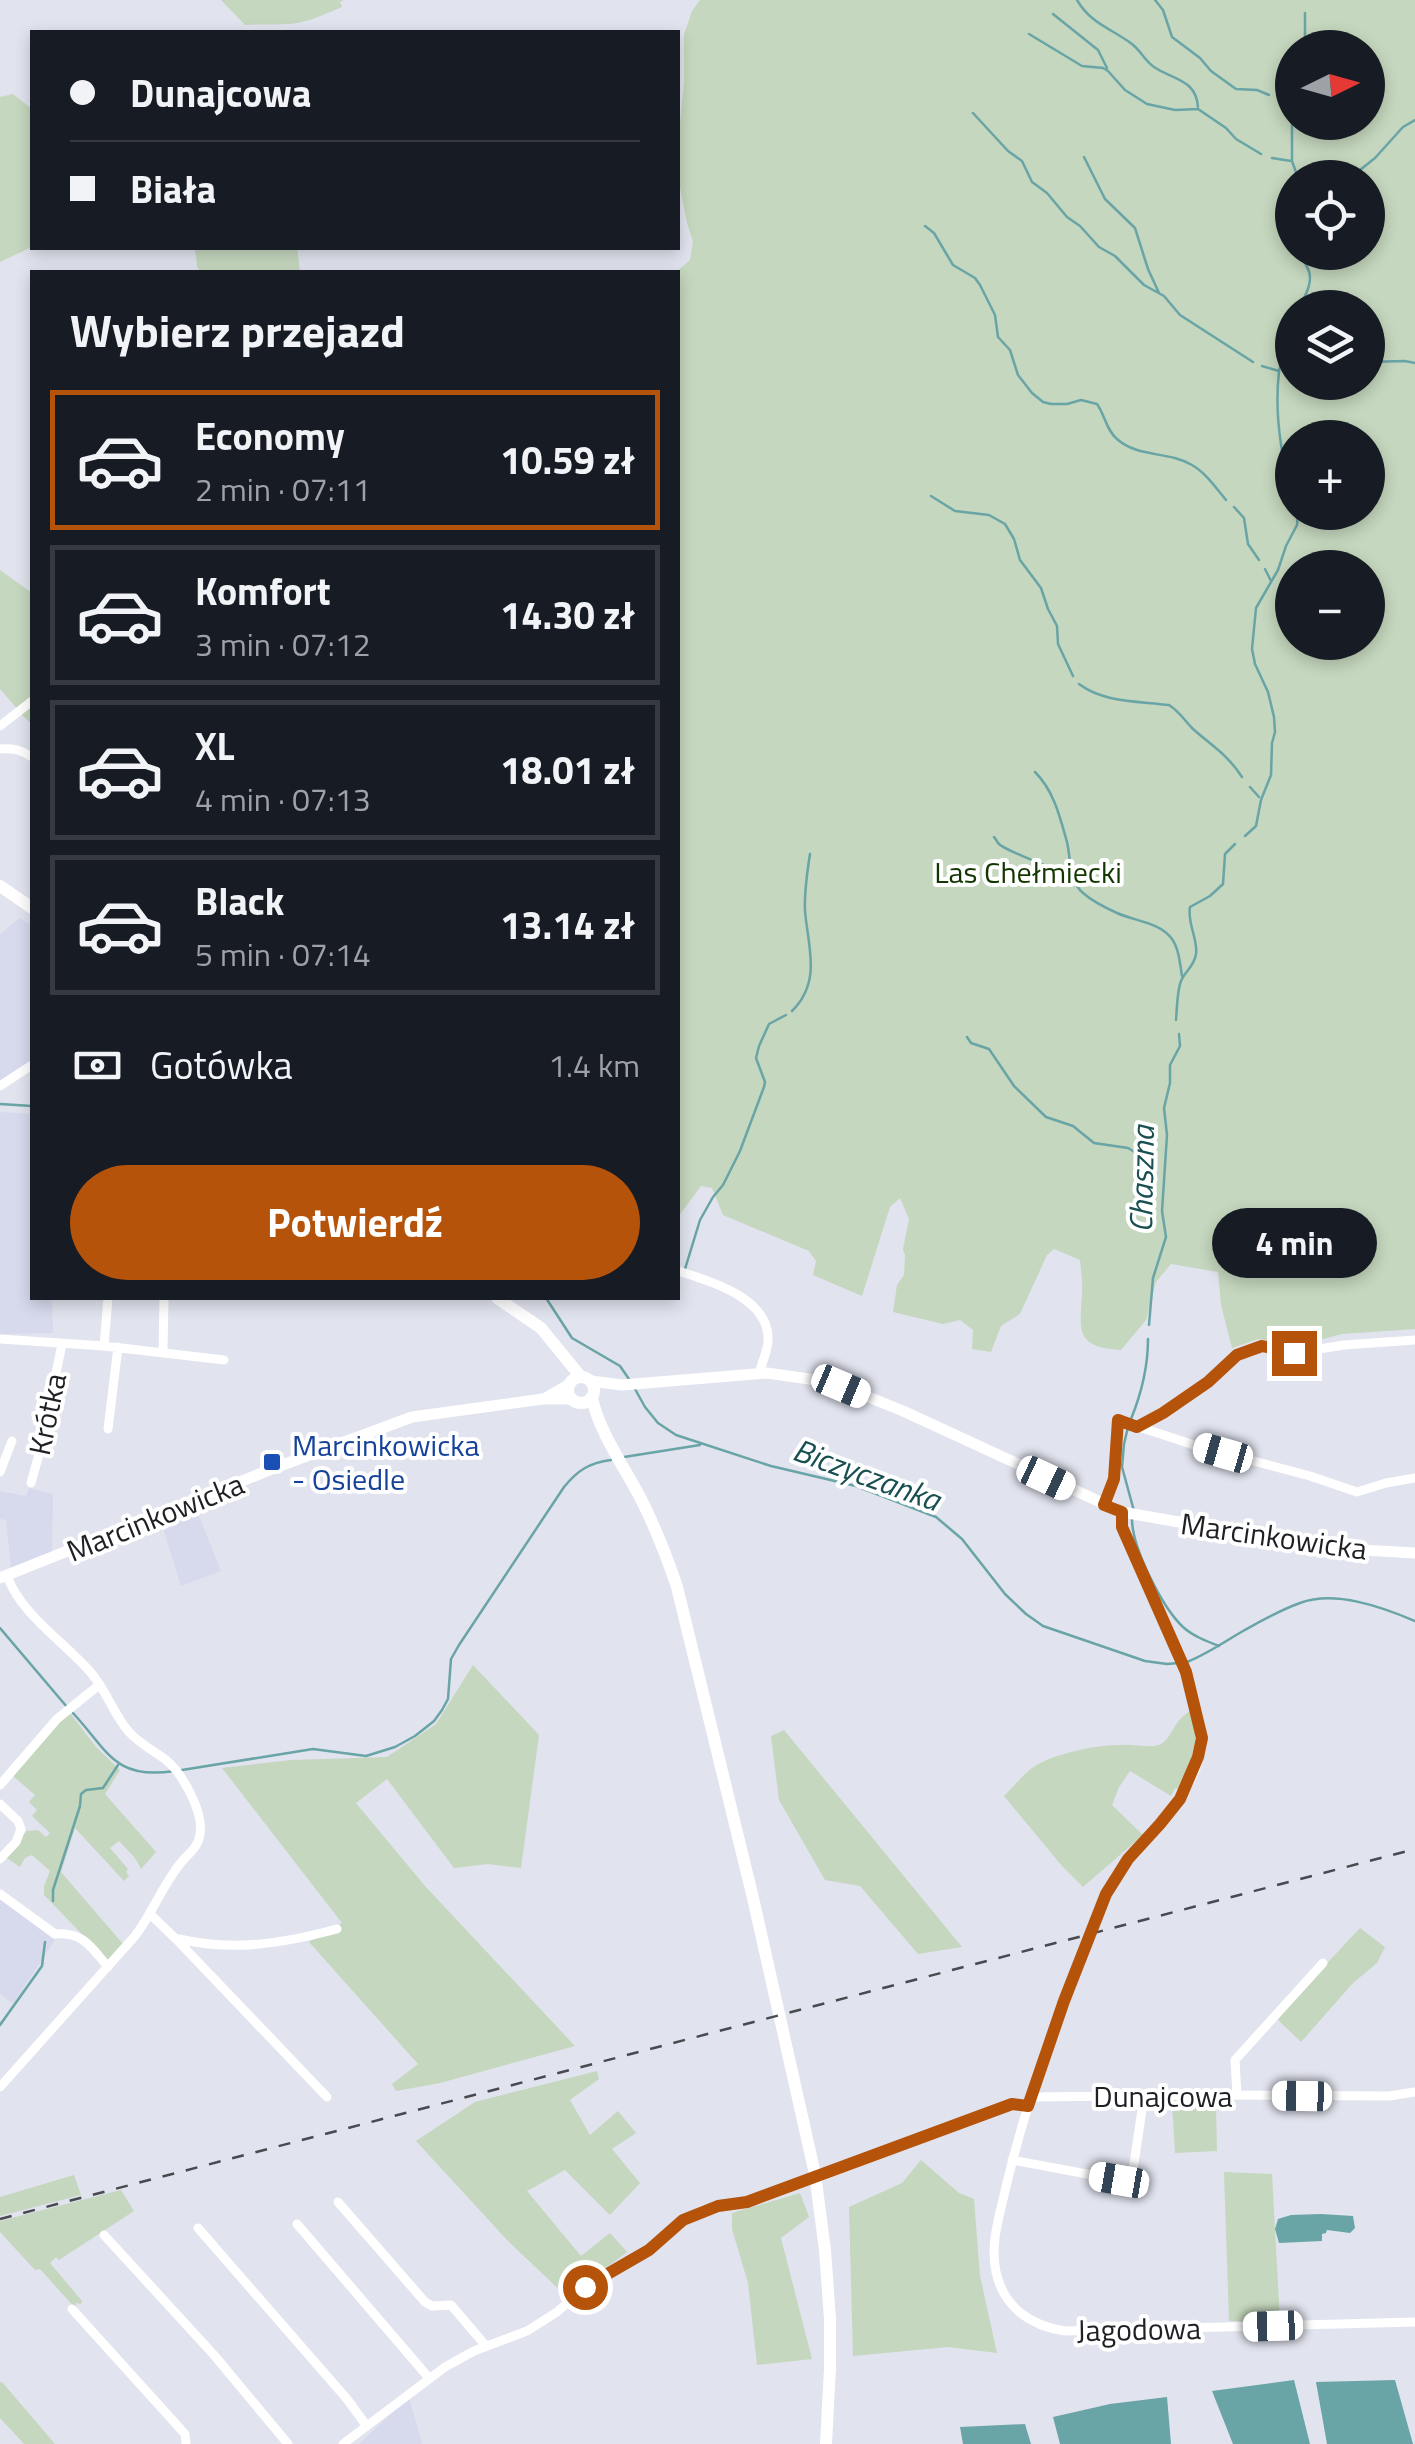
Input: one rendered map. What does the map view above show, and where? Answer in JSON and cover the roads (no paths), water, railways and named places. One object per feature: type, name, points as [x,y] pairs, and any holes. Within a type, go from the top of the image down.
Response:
[{"type":"main road","points":[[0,886],[30,907]]},
{"type":"main road","points":[[500,1300],[541,1328],[565,1358],[628,1474],[659,1538],[677,1588],[761,1936],[822,2218],[830,2330],[826,2444]]},
{"type":"street","points":[[0,726],[30,703]]},
{"type":"street","points":[[0,749],[22,750],[30,756]]},
{"type":"street","points":[[0,1086],[30,1065]]},
{"type":"street","points":[[680,1272],[729,1291],[758,1310],[768,1338],[759,1373]]},
{"type":"street","name":"Krótka","points":[[104,1346],[108,1300]]},
{"type":"street","points":[[163,1352],[164,1300]]},
{"type":"street","name":"Krótka","points":[[0,1339],[118,1347],[224,1360]]},
{"type":"street","points":[[1128,1424],[1163,1413],[1208,1382],[1237,1355],[1262,1346],[1294,1353],[1415,1340]]},
{"type":"street","name":"Krótka","points":[[31,1483],[62,1344]]},
{"type":"street","name":"Krótka","points":[[108,1429],[118,1347]]},
{"type":"street","name":"Marcinkowicka","points":[[3,1577],[412,1417],[581,1390],[759,1373],[841,1386],[1129,1514],[1326,1548],[1415,1554]]},
{"type":"street","points":[[1128,1424],[1357,1492],[1415,1477]]},
{"type":"street","points":[[1104,1505],[1128,1424]]},
{"type":"street","points":[[0,1472],[12,1441]]},
{"type":"street","name":"Jagodowa","points":[[1129,1514],[1122,1527],[1186,1672],[1202,1738],[1180,1799],[1128,1859],[1106,1894],[1064,2001],[1012,2160],[995,2230],[996,2276],[1006,2300],[1016,2311],[1046,2328],[1066,2331],[1415,2322]]},
{"type":"street","points":[[0,2087],[150,1916],[170,1876],[197,1846],[201,1823],[192,1796],[170,1762],[129,1732],[94,1676],[3,1577]]},
{"type":"street","points":[[0,1785],[42,1736],[99,1685]]},
{"type":"street","points":[[0,1804],[22,1829],[0,1859]]},
{"type":"street","points":[[0,1894],[55,1934],[78,1936],[108,1967]]},
{"type":"street","points":[[150,1916],[176,1938],[327,2097]]},
{"type":"street","points":[[176,1938],[233,1947],[287,1942],[338,1929]]},
{"type":"street","points":[[1237,2095],[1234,2060],[1324,1962]]},
{"type":"street","name":"Dunajcowa","points":[[343,2444],[429,2378],[486,2346],[527,2331],[557,2312],[591,2282],[649,2250],[683,2220],[703,2210],[747,2202],[1012,2104],[1144,2096],[1389,2096],[1415,2092]]},
{"type":"street","points":[[1012,2160],[1131,2184],[1144,2096]]},
{"type":"street","points":[[338,2202],[425,2302],[432,2306],[452,2305],[486,2346]]},
{"type":"street","points":[[297,2224],[429,2378]]},
{"type":"street","points":[[198,2228],[366,2425]]},
{"type":"street","points":[[104,2235],[214,2355],[288,2444]]},
{"type":"street","points":[[72,2308],[185,2434],[186,2444]]},
{"type":"waterway","points":[[1077,0],[1089,15],[1132,44],[1151,65],[1188,85],[1198,107]]},
{"type":"waterway","points":[[1155,0],[1163,10],[1172,37],[1211,71],[1236,89],[1269,95]]},
{"type":"waterway","name":"Chaszna","points":[[1305,13],[1305,30]]},
{"type":"waterway","points":[[1053,14],[1098,50],[1107,68]]},
{"type":"waterway","points":[[1029,34],[1082,66],[1103,68],[1125,90],[1147,104],[1175,110],[1198,109],[1261,154]]},
{"type":"waterway","points":[[973,113],[1022,161],[1032,182],[1099,247],[1115,256],[1144,285],[1164,296],[1180,315],[1253,362]]},
{"type":"waterway","points":[[1372,160],[1403,127],[1415,120]]},
{"type":"waterway","name":"Chaszna","points":[[1292,140],[1292,160]]},
{"type":"waterway","points":[[1084,157],[1105,199],[1135,228],[1159,293]]},
{"type":"waterway","points":[[1272,158],[1285,160]]},
{"type":"waterway","points":[[925,226],[934,233],[953,265],[980,285],[995,315],[998,337],[1010,350],[1018,375],[1032,393],[1051,404],[1081,400],[1097,404],[1110,431],[1125,445],[1192,465],[1226,500]]},
{"type":"waterway","name":"Chaszna","points":[[1307,290],[1308,270]]},
{"type":"waterway","points":[[1385,362],[1415,363]]},
{"type":"waterway","points":[[1262,366],[1275,370]]},
{"type":"waterway","name":"Chaszna","points":[[1277,400],[1278,420]]},
{"type":"waterway","points":[[931,496],[955,511],[989,515],[1005,524],[1020,560],[1041,588],[1057,626],[1058,644],[1073,676]]},
{"type":"waterway","points":[[1234,507],[1244,518],[1248,544],[1259,560]]},
{"type":"waterway","name":"Chaszna","points":[[1245,836],[1256,826],[1271,775],[1275,732],[1268,692],[1252,649],[1256,608],[1294,530]]},
{"type":"waterway","points":[[1265,569],[1271,581]]},
{"type":"waterway","points":[[1079,684],[1111,698],[1169,705],[1225,756],[1242,777]]},
{"type":"waterway","points":[[1035,772],[1056,805],[1078,888],[1104,907],[1167,933],[1176,947],[1182,976]]},
{"type":"waterway","points":[[1250,787],[1259,797]]},
{"type":"waterway","points":[[994,837],[1012,851],[1071,874]]},
{"type":"waterway","name":"Chaszna","points":[[1176,1020],[1180,985],[1196,954],[1190,907],[1223,884],[1225,854],[1235,844]]},
{"type":"waterway","points":[[792,1011],[810,976],[805,904],[810,854]]},
{"type":"waterway","points":[[685,1269],[700,1220],[740,1151],[764,1087],[756,1058],[759,1046],[769,1024],[786,1015]]},
{"type":"waterway","name":"Chaszna","points":[[1149,1325],[1153,1278],[1166,1237],[1162,1211],[1167,1135],[1164,1108],[1170,1065],[1180,1046],[1179,1034]]},
{"type":"waterway","points":[[967,1037],[971,1043],[989,1049],[1014,1086],[1046,1117],[1073,1126],[1094,1143],[1128,1148],[1151,1162]]},
{"type":"waterway","name":"Biczyczanka","points":[[0,1104],[30,1106]]},
{"type":"waterway","name":"Biczyczanka","points":[[547,1300],[572,1338],[620,1366],[631,1382]]},
{"type":"waterway","name":"Chaszna","points":[[1131,1419],[1144,1380],[1148,1339]]},
{"type":"waterway","name":"Biczyczanka","points":[[635,1389],[658,1423],[676,1435],[771,1466],[856,1486],[936,1517],[962,1539],[1005,1594],[1043,1626],[1145,1661],[1179,1663]]},
{"type":"waterway","name":"Chaszna","points":[[1128,1427],[1122,1467],[1134,1511]]},
{"type":"waterway","points":[[624,1457],[700,1445]]},
{"type":"waterway","points":[[182,1770],[313,1749],[366,1756],[415,1736],[442,1710],[448,1699],[451,1659],[564,1487],[584,1468],[611,1460]]},
{"type":"waterway","name":"Chaszna","points":[[1132,1519],[1143,1561],[1166,1606],[1187,1630],[1219,1646]]},
{"type":"waterway","name":"Biczyczanka","points":[[1187,1662],[1278,1612],[1314,1599],[1358,1602],[1415,1621]]},
{"type":"waterway","points":[[0,1628],[67,1707]]},
{"type":"waterway","points":[[72,1712],[104,1750],[124,1766],[154,1773],[174,1771]]},
{"type":"waterway","points":[[53,1901],[81,1794],[103,1788],[118,1765]]},
{"type":"waterway","points":[[0,2025],[42,1966],[45,1942]]},
{"type":"railway","points":[[0,2219],[1415,1849]]},
{"type":"place","name":"Marcinkowicka - Osiedle","points":[[272,1462]]},
{"type":"park label","name":"Las Chełmiecki","points":[[1028,872]]}]
